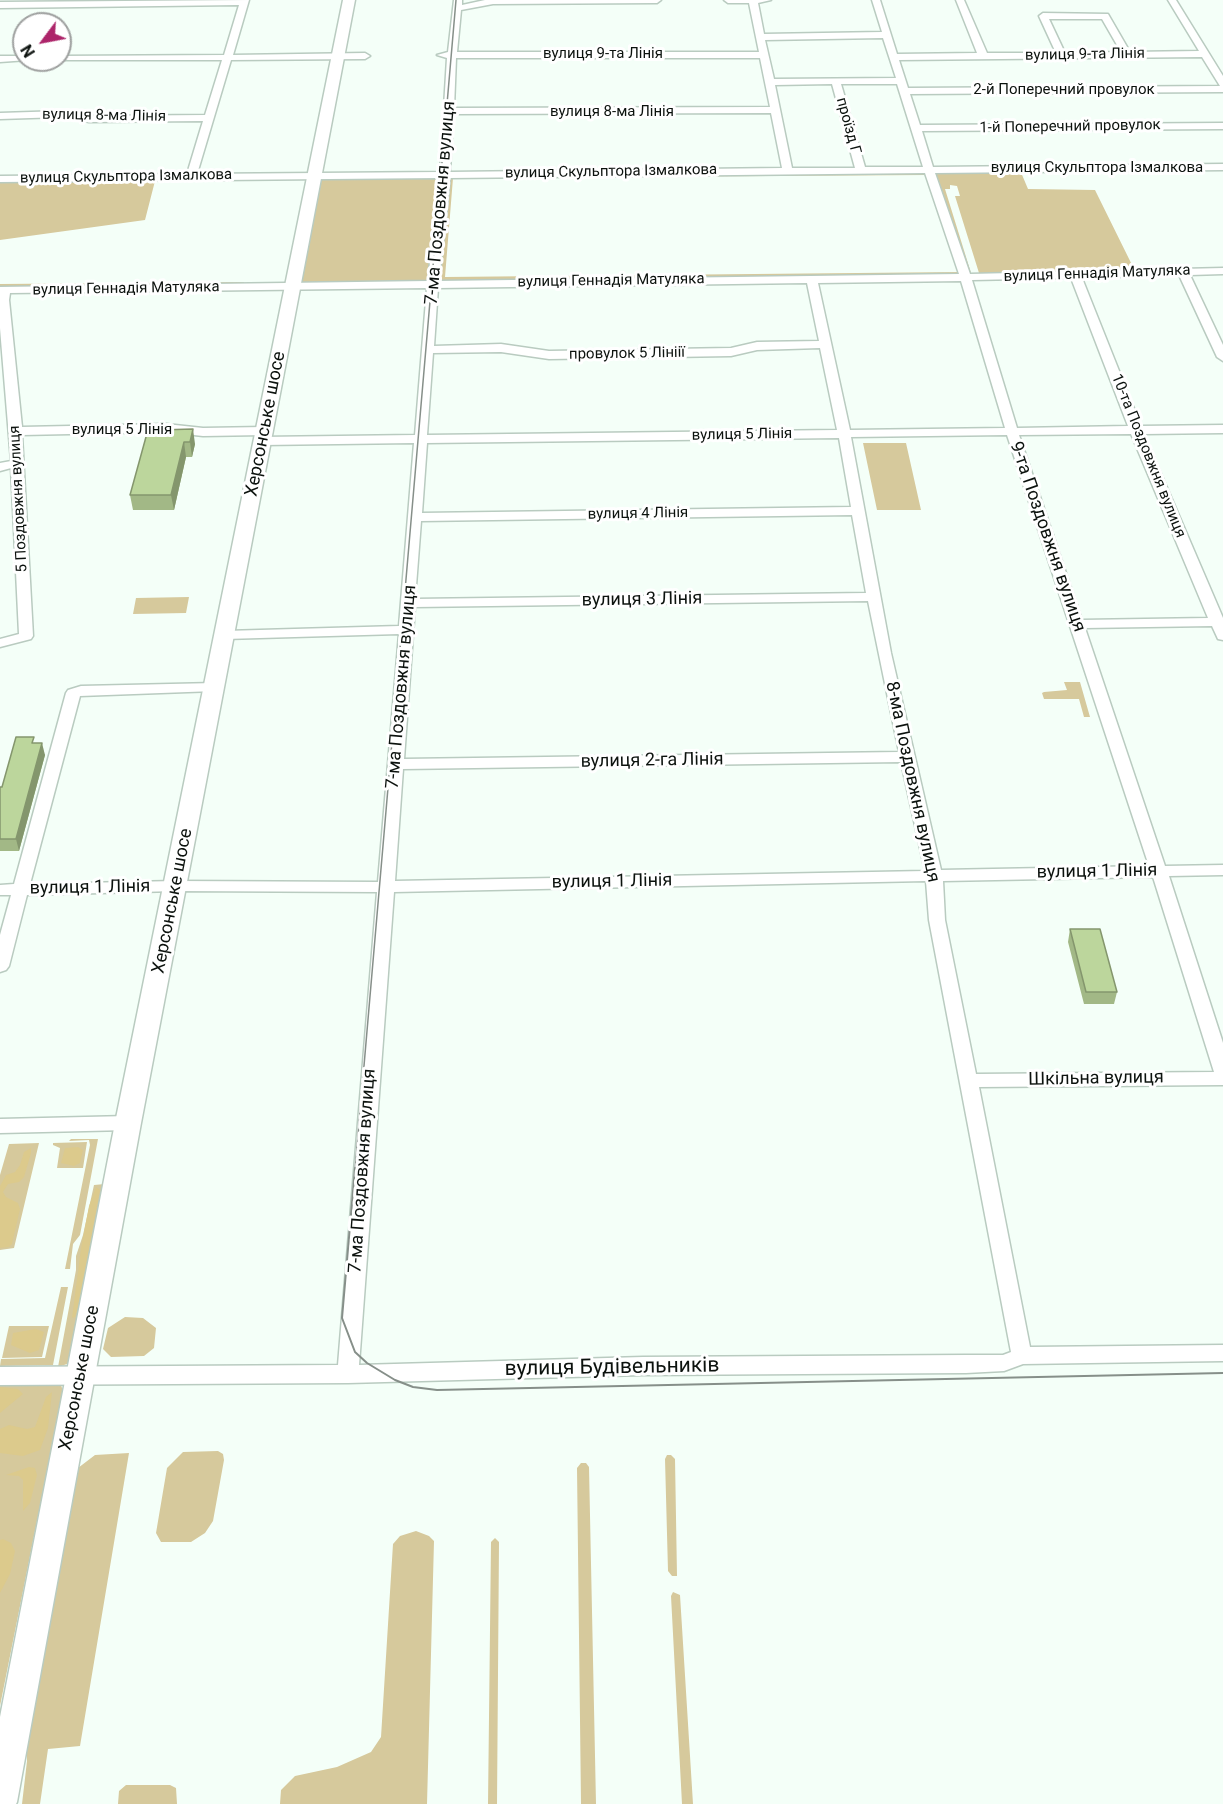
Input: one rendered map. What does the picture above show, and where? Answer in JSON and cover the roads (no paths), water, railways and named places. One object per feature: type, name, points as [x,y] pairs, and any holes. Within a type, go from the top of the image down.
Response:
[{"type":"main road","name":"Херсонське шосе","points":[[0,1802],[128,1123],[349,0]]},
{"type":"street","points":[[458,4],[493,1],[657,0]]},
{"type":"street","points":[[728,0],[767,0]]},
{"type":"street","points":[[753,0],[787,170]]},
{"type":"street","name":"9-та Поздовжня вулиця","points":[[876,0],[966,278],[1012,432],[1193,973],[1223,1073]]},
{"type":"street","points":[[960,0],[983,56]]},
{"type":"street","points":[[1172,0],[1223,84]]},
{"type":"street","points":[[0,5],[244,1],[191,177]]},
{"type":"street","name":"7-ма Поздовжня вулиця","points":[[348,1374],[385,887],[423,439],[433,283],[445,173],[449,111],[447,55],[458,4]]},
{"type":"street","points":[[1062,55],[1043,16],[1105,16],[1127,55]]},
{"type":"street","points":[[761,36],[886,35]]},
{"type":"street","name":"вулиця 9-та Лінія","points":[[893,57],[1205,54]]},
{"type":"street","name":"вулиця 9-та Лінія","points":[[447,55],[764,55]]},
{"type":"street","points":[[72,59],[365,56]]},
{"type":"street","name":"2-й Поперечний провулок","points":[[770,82],[836,82],[904,86],[1223,89]]},
{"type":"street","name":"проїзд Г","points":[[836,82],[860,170]]},
{"type":"street","name":"вулиця 8-ма Лінія","points":[[449,111],[776,110]]},
{"type":"street","name":"вулиця 8-ма Лінія","points":[[0,116],[62,114],[89,119],[209,118]]},
{"type":"street","name":"1-й Поперечний провулок","points":[[916,128],[1223,126]]},
{"type":"street","name":"вулиця Скульптора Ізмалкова","points":[[0,179],[316,174],[1223,167]]},
{"type":"street","name":"вулиця Геннадія Матуляка","points":[[3,290],[966,278],[1223,271]]},
{"type":"street","points":[[1183,272],[1221,351]]},
{"type":"street","name":"10-та Поздовжня вулиця","points":[[1075,275],[1136,430],[1220,622],[1223,636]]},
{"type":"street","name":"8-ма Поздовжня вулиця","points":[[812,279],[859,512],[884,653],[934,876],[937,920],[1022,1356]]},
{"type":"street","name":"5 Поздовжня вулиця","points":[[0,643],[26,636],[16,431],[3,290]]},
{"type":"street","name":"провулок 5 Лініії","points":[[429,350],[501,348],[549,355],[732,352],[757,346],[825,344]]},
{"type":"street","name":"вулиця 5 Лінія","points":[[16,431],[158,429],[262,436],[423,439],[1223,429]]},
{"type":"street","points":[[0,468],[18,463]]},
{"type":"street","name":"вулиця 4 Лінія","points":[[416,517],[859,512]]},
{"type":"street","name":"вулиця 3 Лінія","points":[[410,603],[874,597]]},
{"type":"street","points":[[1077,624],[1220,622]]},
{"type":"street","points":[[225,635],[406,630]]},
{"type":"street","points":[[0,966],[73,693],[81,690],[214,687]]},
{"type":"street","name":"вулиця 2-га Лінія","points":[[396,764],[909,757]]},
{"type":"street","name":"вулиця 1 Лінія","points":[[0,890],[176,886],[385,887],[1223,870]]},
{"type":"street","name":"Шкільна вулиця","points":[[970,1081],[1223,1078]]},
{"type":"street","points":[[0,1126],[128,1123]]},
{"type":"street","name":"вулиця Будівельників","points":[[0,1376],[348,1374],[643,1366],[966,1364],[1004,1363],[1022,1356],[1223,1353]]},
{"type":"tram line","points":[[355,1170],[456,0]]},
{"type":"tram line","points":[[355,1168],[342,1318],[355,1352],[367,1363],[395,1380],[413,1387],[437,1390],[1223,1373]]}]
